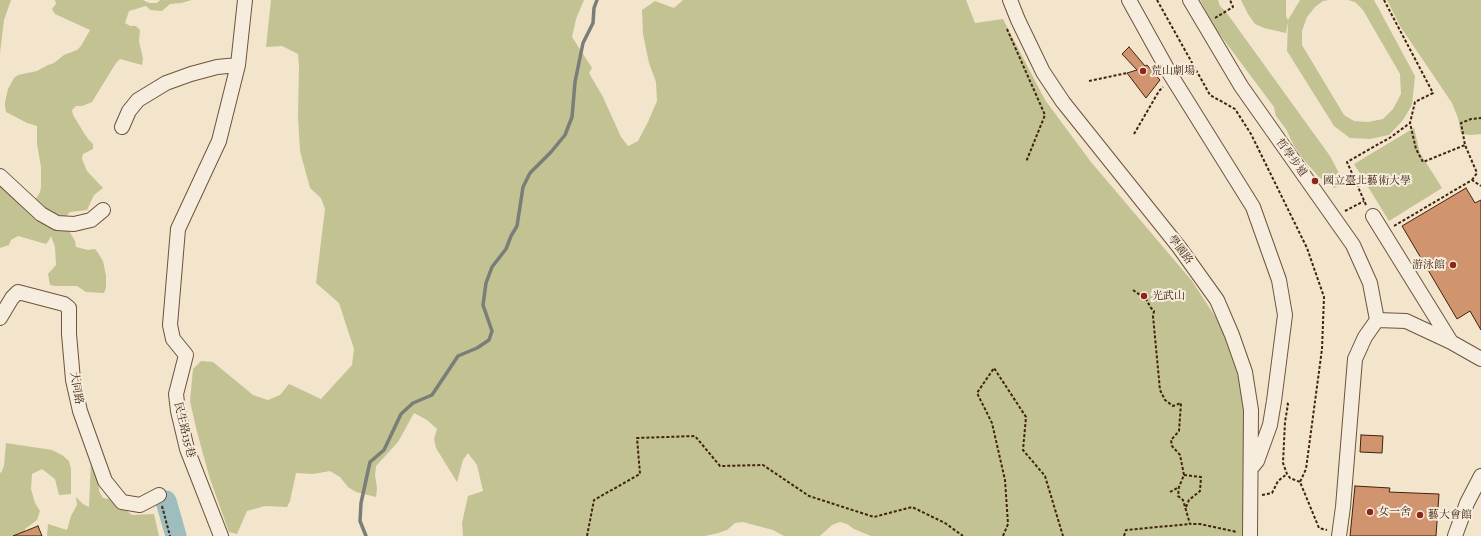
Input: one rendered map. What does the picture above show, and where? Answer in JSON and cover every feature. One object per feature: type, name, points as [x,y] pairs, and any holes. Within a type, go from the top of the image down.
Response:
[{"type":"street","points":[[122,126],[129,111],[138,100],[166,83],[190,74],[217,67],[238,65],[246,0]]},
{"type":"street","name":"學園路","points":[[1010,0],[1043,72],[1063,102],[1179,247],[1217,300],[1232,335],[1245,372],[1251,410],[1250,470],[1244,534]]},
{"type":"street","points":[[1129,0],[1173,79],[1253,208],[1279,280],[1285,315],[1274,401],[1270,426],[1257,461],[1250,470]]},
{"type":"street","name":"哲學步道","points":[[1190,0],[1241,86],[1264,121],[1353,245],[1370,283],[1378,320]]},
{"type":"street","name":"民生路135巷","points":[[222,536],[187,449],[177,406],[176,394],[186,355],[173,339],[170,325],[178,229],[219,141],[238,65]]},
{"type":"street","points":[[0,176],[41,214],[57,223],[74,224],[91,220],[103,210]]},
{"type":"street","points":[[1374,216],[1451,342]]},
{"type":"street","name":"大同路","points":[[0,318],[12,298],[18,292],[64,304],[69,308],[69,334],[73,380],[80,411],[105,481],[122,502],[140,505],[159,495]]},
{"type":"street","points":[[1339,534],[1343,507],[1355,359],[1365,337],[1378,320],[1406,321],[1451,342],[1481,359]]},
{"type":"street","points":[[1455,536],[1467,503],[1481,476]]},
{"type":"path","points":[[1204,25],[1233,7],[1230,0]]},
{"type":"path","points":[[1384,0],[1433,93],[1415,102],[1410,123],[1416,149],[1423,162],[1465,145]]},
{"type":"path","points":[[1005,25],[1045,115],[1026,162]]},
{"type":"path","points":[[1089,81],[1127,73]]},
{"type":"path","points":[[1134,134],[1159,90],[1173,79]]},
{"type":"path","points":[[1478,173],[1465,145],[1461,123],[1471,119],[1481,118]]},
{"type":"path","points":[[1344,212],[1364,201],[1347,162],[1391,137],[1410,123]]},
{"type":"path","points":[[1384,232],[1472,180],[1481,171]]},
{"type":"path","points":[[1472,180],[1481,186]]},
{"type":"path","points":[[1133,290],[1146,299],[1151,308],[1154,310],[1153,316],[1160,390],[1165,400],[1173,406],[1181,403],[1179,431],[1171,440],[1172,446],[1180,456],[1184,475],[1179,487],[1178,496],[1183,500],[1190,524]]},
{"type":"path","points":[[1003,536],[1008,524],[1005,480],[992,423],[977,393],[994,368],[1026,417],[1024,450],[1045,476],[1063,536]]},
{"type":"path","points":[[1274,401],[1288,404],[1285,422],[1283,463],[1287,474],[1290,478],[1300,482],[1319,528],[1339,534]]},
{"type":"path","points":[[587,536],[594,500],[640,474],[637,438],[695,436],[720,466],[763,466],[809,496],[874,517],[912,507],[945,523],[963,536]]},
{"type":"path","points":[[1260,495],[1272,493],[1278,481],[1287,474]]},
{"type":"path","points":[[1184,475],[1201,476],[1200,490],[1189,500],[1185,508]]},
{"type":"path","points":[[1170,492],[1179,487]]},
{"type":"path","points":[[159,495],[170,536]]},
{"type":"path","points":[[1124,536],[1126,530],[1190,524],[1200,524],[1244,534]]},
{"type":"green space","points":[[0,0],[11,0],[4,20],[0,53]]},
{"type":"green space","points":[[55,0],[143,0],[149,3],[157,3],[160,0],[192,0],[170,4],[162,11],[150,10],[146,6],[129,11],[125,23],[130,26],[136,26],[140,30],[139,41],[143,59],[142,65],[120,59],[92,102],[82,106],[76,106],[72,110],[73,115],[84,133],[93,144],[93,149],[83,154],[82,159],[87,171],[103,188],[94,195],[87,210],[70,212],[66,216],[66,223],[75,241],[76,247],[88,250],[95,249],[103,261],[106,276],[106,288],[104,293],[86,292],[77,286],[50,285],[48,274],[56,265],[55,247],[51,236],[46,244],[18,236],[11,240],[9,245],[0,248],[0,172],[34,202],[40,192],[41,187],[41,167],[37,144],[37,126],[27,123],[6,112],[5,102],[8,89],[14,78],[18,75],[37,71],[54,63],[64,55],[77,50],[90,30],[55,14],[52,9],[56,4]]},
{"type":"green space","points":[[271,0],[584,0],[576,19],[572,37],[592,68],[589,73],[603,97],[621,137],[628,146],[638,141],[657,101],[656,82],[649,63],[643,34],[642,10],[655,1],[674,8],[683,0],[966,0],[975,23],[1003,19],[1045,100],[1091,162],[1192,281],[1220,324],[1246,400],[1248,527],[1243,536],[871,536],[840,522],[832,525],[820,536],[784,536],[773,530],[743,522],[735,523],[727,530],[705,536],[463,536],[462,523],[468,496],[483,491],[477,465],[468,453],[463,460],[457,482],[436,448],[434,439],[437,429],[427,420],[414,413],[398,442],[376,466],[376,497],[356,492],[348,487],[340,477],[330,471],[313,474],[296,473],[290,501],[287,507],[265,506],[247,511],[237,534],[229,532],[210,479],[190,401],[193,369],[201,361],[213,362],[253,395],[268,400],[280,395],[289,384],[321,399],[352,365],[354,349],[339,303],[316,283],[325,209],[321,198],[310,188],[300,151],[298,116],[298,54],[282,46],[266,47]]},
{"type":"green space","points":[[1200,0],[1218,0],[1220,6],[1226,12],[1330,156],[1341,177],[1341,185],[1334,188],[1319,177],[1303,159],[1294,146],[1286,129],[1276,116],[1274,107],[1215,28]]},
{"type":"green space","points":[[1241,0],[1286,0],[1286,16],[1288,20],[1300,0],[1329,0],[1323,1],[1315,7],[1307,17],[1302,31],[1302,45],[1344,115],[1354,121],[1368,122],[1383,119],[1393,109],[1401,94],[1400,74],[1363,10],[1355,2],[1348,0],[1374,0],[1415,76],[1412,105],[1403,120],[1389,135],[1370,139],[1350,138],[1334,126],[1287,51],[1288,22],[1286,33],[1264,28],[1255,24]]},
{"type":"green space","points":[[1387,0],[1481,0],[1481,134],[1461,134],[1458,118],[1452,103],[1400,26]]},
{"type":"green space","points":[[1414,128],[1420,153],[1442,188],[1389,221],[1354,164]]},
{"type":"green space","points":[[6,443],[52,450],[62,455],[69,461],[71,469],[71,494],[59,495],[55,479],[42,469],[32,474],[31,489],[35,503],[40,511],[37,520],[25,529],[24,536],[0,536],[0,472],[1,473],[4,466]]},
{"type":"green space","points":[[91,462],[97,468],[99,491],[103,498],[114,500],[132,515],[154,514],[159,536],[47,536],[48,524],[67,530],[71,516],[77,505],[76,497],[83,504],[89,507]]},
{"type":"building","name":"荒山劇場","points":[[1129,47],[1145,66],[1147,65],[1160,80],[1146,98],[1127,73],[1137,70],[1122,54]]},
{"type":"building","name":"游泳館","points":[[1466,188],[1475,203],[1481,200],[1481,330],[1470,311],[1457,319],[1402,226]]},
{"type":"building","points":[[1361,435],[1383,436],[1382,453],[1360,452]]},
{"type":"building","points":[[1355,486],[1390,488],[1389,492],[1439,494],[1436,536],[1350,536]]},
{"type":"building","points":[[38,526],[42,536],[13,536]]},
{"type":"waterway","points":[[366,536],[360,521],[361,503],[370,462],[384,450],[401,414],[413,403],[432,395],[458,356],[477,348],[489,340],[492,331],[483,305],[486,283],[492,267],[506,249],[517,226],[523,187],[530,173],[551,152],[565,135],[572,117],[575,82],[583,43],[593,23],[594,8],[597,0]]},
{"type":"waterway","points":[[166,501],[176,536]]},
{"type":"place","name":"荒山劇場","points":[[1143,71]]},
{"type":"place","name":"國立臺北藝術大學","points":[[1315,181]]},
{"type":"place","name":"游泳館","points":[[1453,265]]},
{"type":"place","name":"光武山","points":[[1144,296]]},
{"type":"place","name":"女一舍","points":[[1370,512]]},
{"type":"place","name":"藝大會館","points":[[1420,515]]}]
